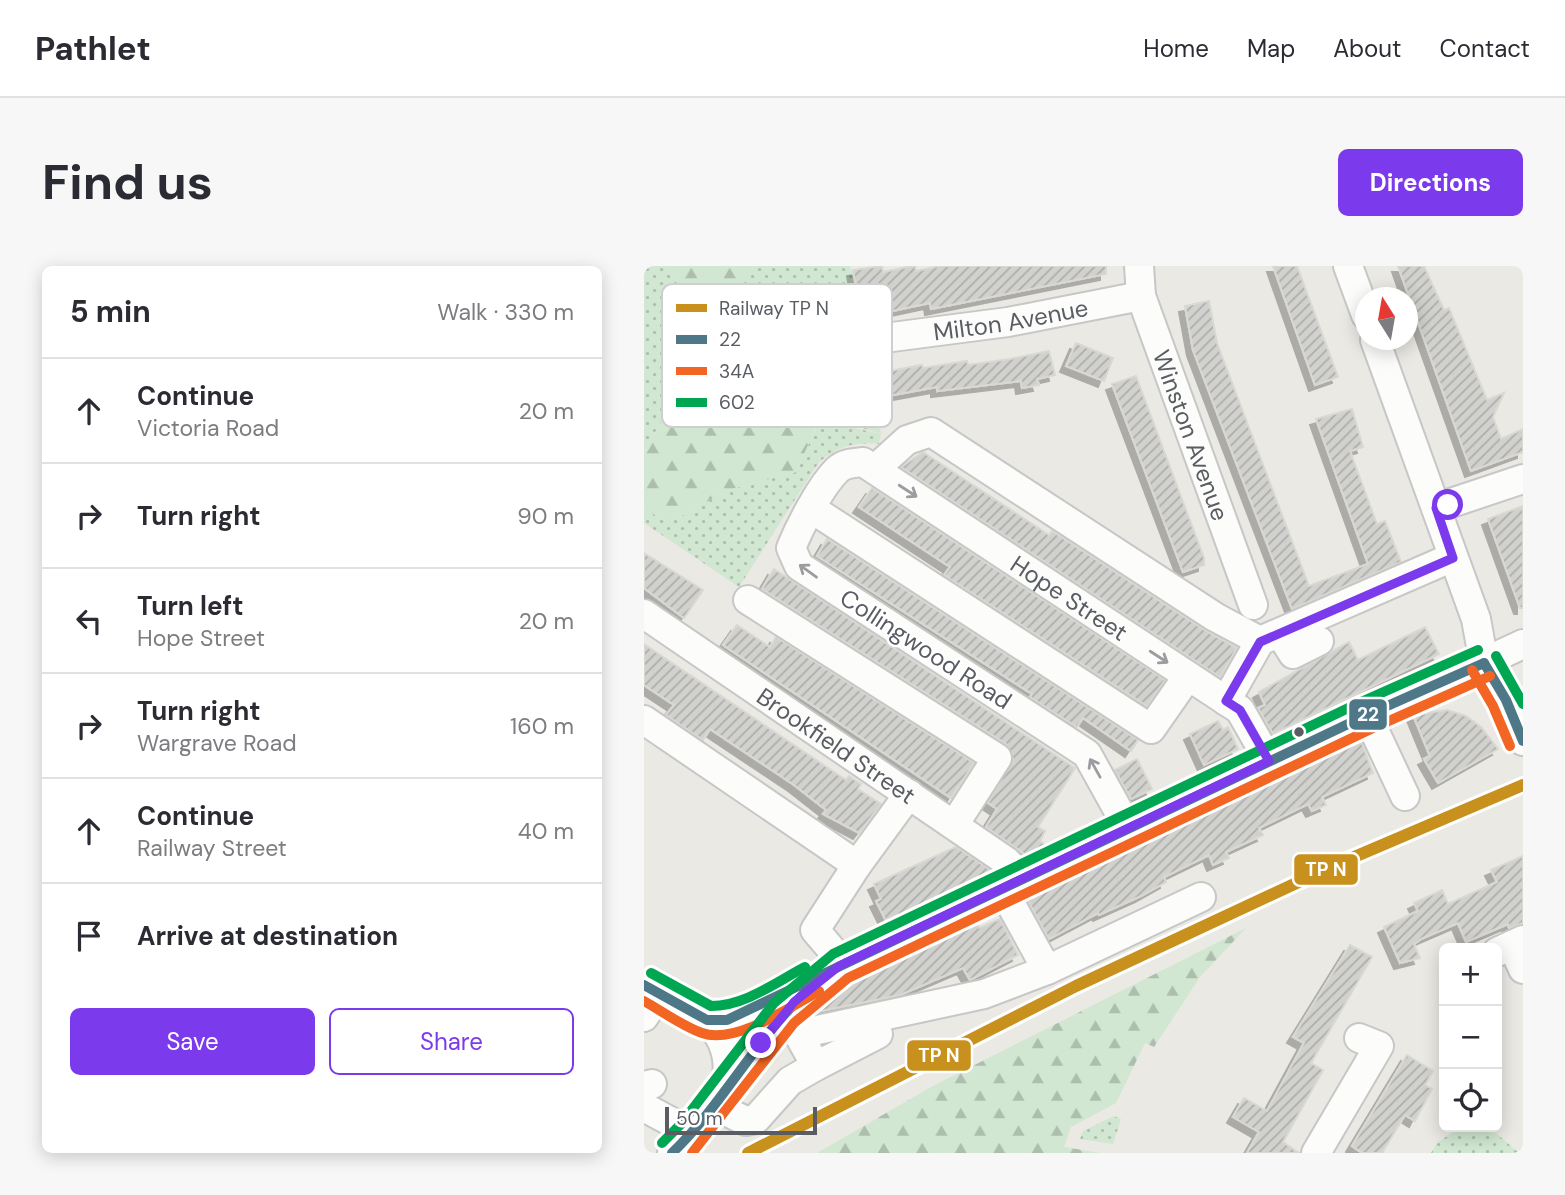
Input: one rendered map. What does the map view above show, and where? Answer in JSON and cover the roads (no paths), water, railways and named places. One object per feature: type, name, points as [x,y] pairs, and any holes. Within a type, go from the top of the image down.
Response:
[{"type":"street","name":"Winston Avenue","points":[[1139,266],[1141,296],[1253,605]]},
{"type":"street","points":[[1348,266],[1356,287]]},
{"type":"street","name":"Milton Avenue","points":[[892,337],[1008,321],[1141,296]]},
{"type":"street","points":[[1379,350],[1479,630],[1484,663],[1506,700],[1523,741]]},
{"type":"street","name":"Collingwood Road","points":[[1128,828],[1087,754],[799,566],[791,548],[837,469],[862,466],[907,440],[931,432],[1215,617],[1270,637]]},
{"type":"street","name":"Hope Street","points":[[862,466],[1240,710],[1269,761]]},
{"type":"street","points":[[1436,508],[1523,480]]},
{"type":"street","points":[[812,509],[1151,729],[1188,676]]},
{"type":"street","points":[[1226,701],[1270,637],[1453,558]]},
{"type":"street","points":[[748,600],[997,758],[954,825]]},
{"type":"street","name":"Brookfield Street","points":[[644,614],[1006,861],[1047,970]]},
{"type":"street","points":[[1270,637],[1293,654],[1319,641]]},
{"type":"street","points":[[644,1017],[652,988],[708,1020],[719,1021],[735,1017],[1269,761],[1523,644]]},
{"type":"street","points":[[1367,715],[1405,796]]},
{"type":"street","points":[[644,720],[857,865]]},
{"type":"street","points":[[839,966],[832,950],[815,930],[857,865],[909,794]]},
{"type":"street","points":[[792,1024],[984,994],[1047,970],[1201,897]]},
{"type":"street","points":[[672,1153],[692,1133],[718,1098],[792,1024],[839,966]]},
{"type":"street","points":[[708,1020],[720,1037],[727,1057],[729,1077],[718,1098]]},
{"type":"street","points":[[792,1024],[816,1066]]},
{"type":"street","points":[[718,1098],[747,1121],[756,1119],[790,1081],[878,1034]]},
{"type":"street","points":[[1316,1153],[1377,1036]]},
{"type":"street","points":[[647,1092],[692,1133]]}]
